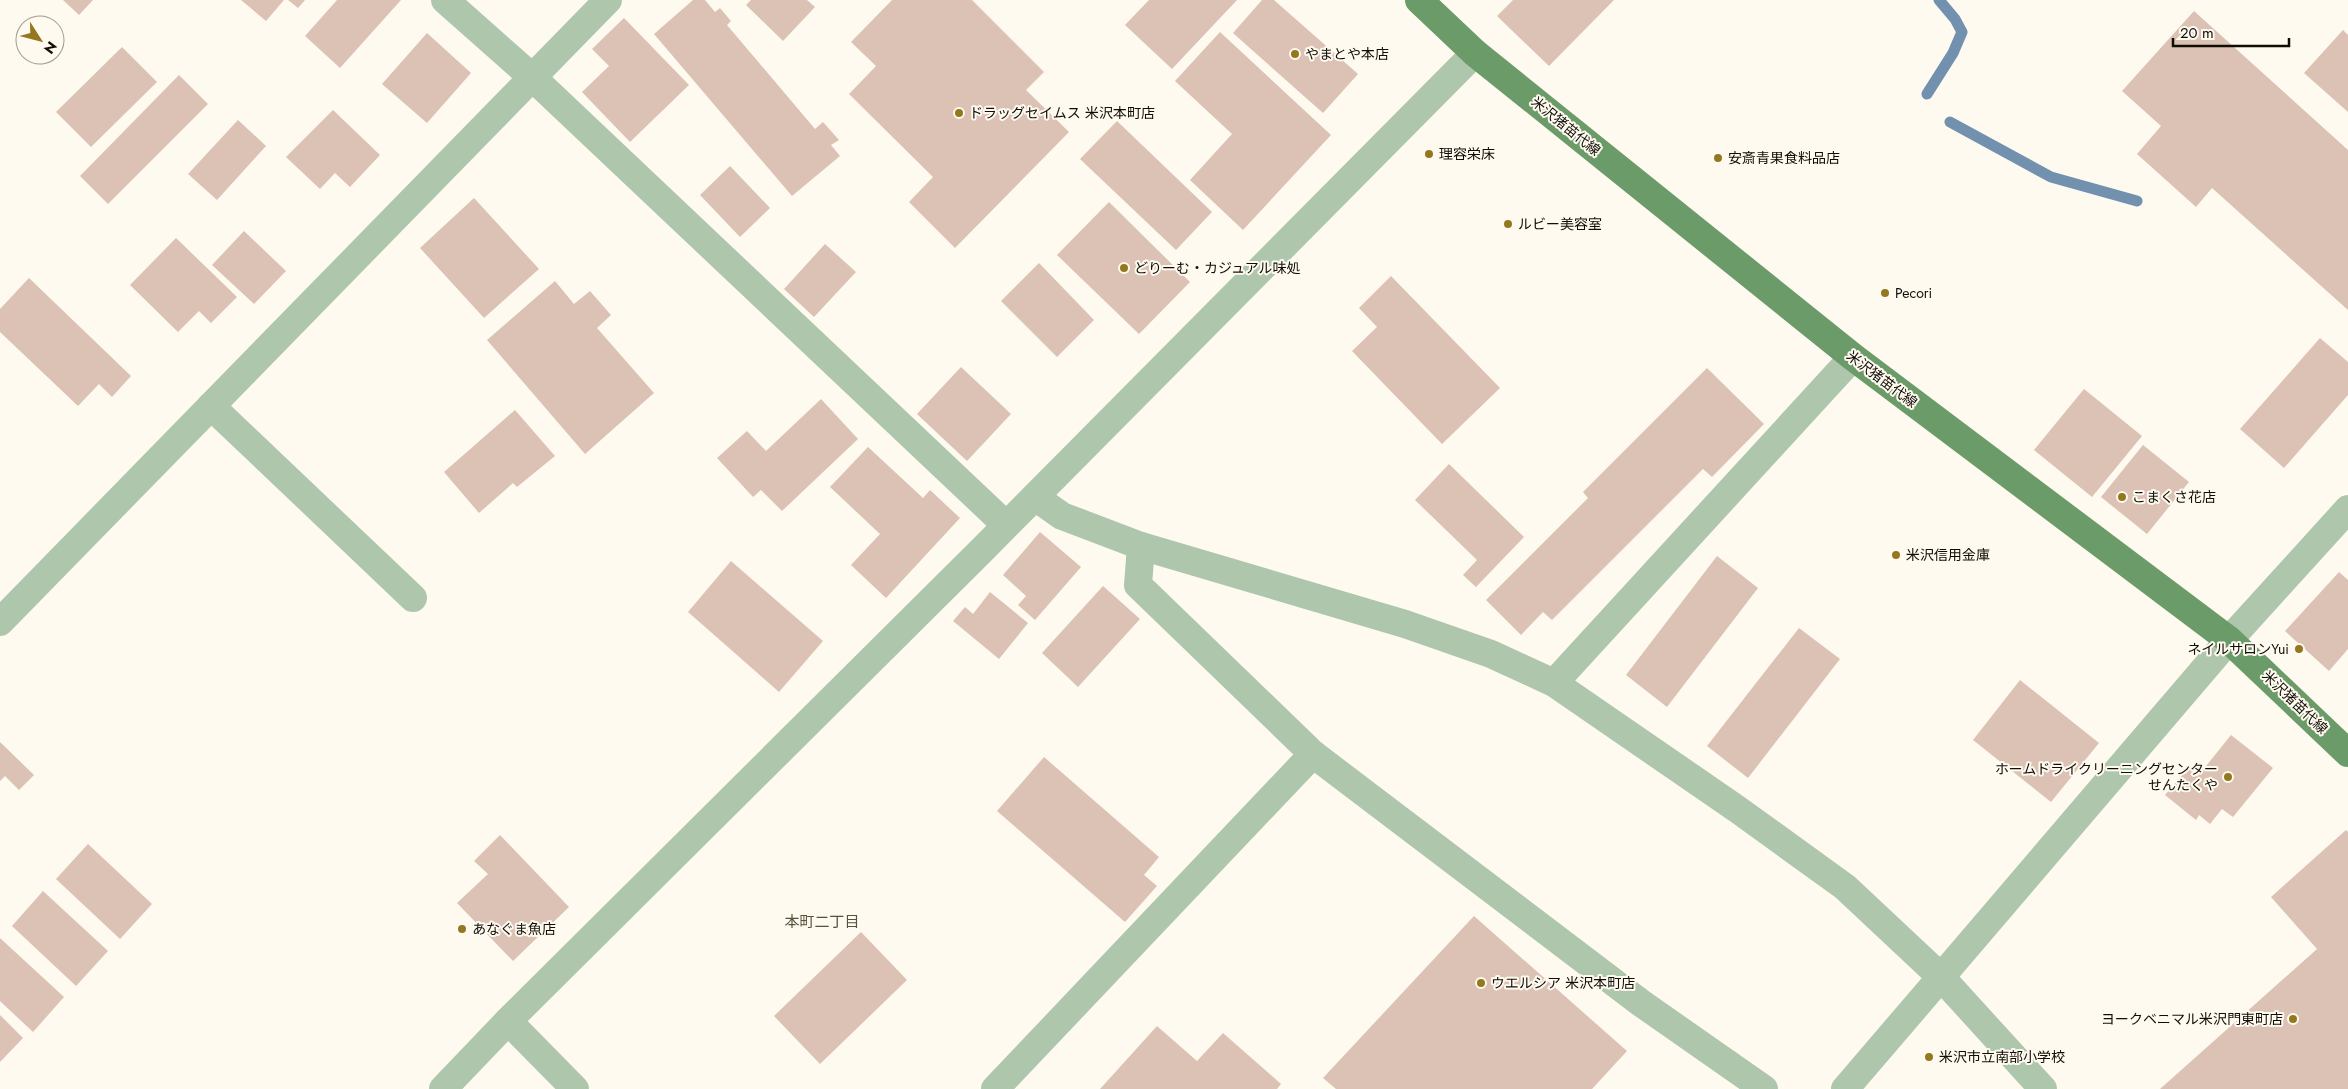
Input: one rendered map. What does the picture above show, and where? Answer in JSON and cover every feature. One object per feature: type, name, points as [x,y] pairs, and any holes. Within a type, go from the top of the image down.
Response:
[{"type":"main road","name":"米沢猪苗代線","points":[[1419,0],[1476,54],[1853,357],[2229,640],[2348,753]]},
{"type":"street","points":[[445,0],[532,78],[1006,525]]},
{"type":"street","points":[[0,622],[608,0]]},
{"type":"street","points":[[443,1089],[508,1021],[1476,54]]},
{"type":"street","points":[[1554,683],[1853,357]]},
{"type":"street","points":[[211,406],[413,598]]},
{"type":"street","points":[[1034,496],[1062,516],[1141,546],[1405,624],[1491,654],[1554,683],[1737,809],[1844,887],[1941,976],[2043,1089]]},
{"type":"street","points":[[1845,1089],[2229,640],[2348,509]]},
{"type":"street","points":[[1141,546],[1138,585],[1313,754],[1641,1003],[1764,1089]]},
{"type":"street","points":[[995,1089],[1313,754]]},
{"type":"street","points":[[508,1021],[576,1089]]},
{"type":"building","points":[[63,0],[93,0],[79,15]]},
{"type":"building","points":[[241,0],[284,0],[266,21]]},
{"type":"building","points":[[288,0],[305,0],[298,8]]},
{"type":"building","points":[[337,0],[401,0],[340,68],[305,36]]},
{"type":"building","points":[[693,0],[705,0],[715,12],[720,8],[731,21],[727,25],[815,129],[823,122],[839,140],[831,145],[840,156],[792,196],[654,34]]},
{"type":"building","points":[[751,0],[807,0],[815,7],[783,41],[746,5]]},
{"type":"building","name":"ドラッグセイムス 米沢本町店","points":[[892,0],[972,0],[1044,72],[1026,90],[1069,132],[955,248],[909,202],[933,177],[849,94],[876,66],[851,42]]},
{"type":"building","points":[[1149,0],[1237,0],[1172,69],[1125,25]]},
{"type":"building","name":"やまとや本店","points":[[1262,0],[1274,0],[1358,74],[1323,113],[1233,33]]},
{"type":"building","points":[[1513,0],[1614,0],[1549,66],[1497,16]]},
{"type":"building","points":[[2194,11],[2348,150],[2348,310],[2212,188],[2196,207],[2137,154],[2161,126],[2122,91]]},
{"type":"building","points":[[624,18],[689,85],[630,142],[582,92],[609,66],[592,49]]},
{"type":"building","points":[[2343,30],[2348,35],[2348,112],[2304,73]]},
{"type":"building","points":[[1220,32],[1331,135],[1243,230],[1190,180],[1232,134],[1175,81]]},
{"type":"building","points":[[427,33],[471,73],[427,123],[382,84]]},
{"type":"building","points":[[122,47],[157,82],[91,147],[56,112]]},
{"type":"building","points":[[179,75],[208,104],[108,204],[80,176]]},
{"type":"building","points":[[333,110],[380,155],[350,187],[335,173],[320,189],[286,157]]},
{"type":"building","points":[[238,120],[266,146],[217,200],[188,174]]},
{"type":"building","points":[[1117,121],[1212,212],[1176,250],[1080,159]]},
{"type":"building","points":[[730,166],[770,208],[740,237],[700,195]]},
{"type":"building","points":[[474,198],[539,269],[484,318],[420,248]]},
{"type":"building","name":"どりーむ・カジュアル味処","points":[[1109,202],[1190,282],[1139,334],[1057,255]]},
{"type":"building","points":[[244,231],[286,271],[254,304],[212,265]]},
{"type":"building","points":[[176,238],[237,297],[211,323],[199,311],[178,332],[130,285]]},
{"type":"building","points":[[825,244],[856,272],[814,317],[784,289]]},
{"type":"building","points":[[1039,263],[1094,320],[1057,357],[1001,301]]},
{"type":"building","points":[[1391,276],[1500,388],[1442,444],[1352,351],[1377,327],[1359,308]]},
{"type":"building","points":[[29,278],[131,376],[112,397],[99,384],[78,406],[0,332],[0,309]]},
{"type":"building","points":[[555,281],[574,304],[590,291],[611,315],[597,328],[654,393],[585,454],[487,340]]},
{"type":"building","points":[[2320,338],[2348,362],[2348,395],[2284,468],[2240,429]]},
{"type":"building","points":[[961,367],[1011,414],[967,461],[917,414]]},
{"type":"building","points":[[1707,368],[1764,424],[1712,477],[1703,469],[1552,620],[1543,612],[1521,635],[1486,600],[1588,498],[1583,492]]},
{"type":"building","points":[[2084,389],[2142,436],[2092,497],[2034,450]]},
{"type":"building","points":[[821,399],[858,439],[782,511],[761,490],[753,497],[717,458],[747,431],[766,451]]},
{"type":"building","points":[[515,410],[555,456],[517,487],[513,483],[479,513],[444,472]]},
{"type":"building","points":[[2143,445],[2189,482],[2147,534],[2101,497]]},
{"type":"building","points":[[868,447],[923,498],[930,490],[960,518],[886,598],[851,565],[880,534],[830,487]]},
{"type":"building","points":[[1449,464],[1524,537],[1476,587],[1463,575],[1477,560],[1415,500]]},
{"type":"building","points":[[1040,532],[1081,567],[1035,620],[1018,605],[1026,596],[1003,575]]},
{"type":"building","points":[[1717,556],[1758,588],[1667,707],[1626,675]]},
{"type":"building","points":[[731,561],[823,641],[779,692],[688,612]]},
{"type":"building","points":[[2339,572],[2348,580],[2348,649],[2329,671],[2285,631]]},
{"type":"building","points":[[1103,586],[1140,619],[1078,687],[1042,653]]},
{"type":"building","points":[[990,592],[1028,623],[999,659],[953,621],[965,607],[973,614]]},
{"type":"building","points":[[1799,628],[1840,659],[1748,778],[1707,746]]},
{"type":"building","points":[[2020,680],[2099,743],[2051,802],[1973,740]]},
{"type":"building","points":[[2231,735],[2273,768],[2233,817],[2222,809],[2210,824],[2199,815],[2196,820],[2165,795],[2188,768],[2198,776]]},
{"type":"building","points":[[0,742],[34,775],[19,790],[5,776],[0,781]]},
{"type":"building","points":[[1044,757],[1159,857],[1144,875],[1157,886],[1125,922],[997,811]]},
{"type":"building","name":"ヨークベニマル米沢門東町店","points":[[2346,830],[2348,832],[2348,1089],[2160,1089],[2317,949],[2271,897]]},
{"type":"building","points":[[500,835],[569,907],[513,961],[457,903],[488,874],[474,861]]},
{"type":"building","points":[[88,844],[152,904],[120,939],[56,879]]},
{"type":"building","points":[[43,891],[108,951],[76,986],[12,926]]},
{"type":"building","name":"ウエルシア 米沢本町店","points":[[1474,916],[1627,1051],[1592,1089],[1336,1089],[1323,1078]]},
{"type":"building","points":[[861,932],[907,980],[820,1064],[774,1016]]},
{"type":"building","points":[[0,938],[64,997],[33,1032],[0,1001]]},
{"type":"building","points":[[0,1015],[23,1038],[0,1062]]},
{"type":"building","points":[[1157,1026],[1197,1061],[1223,1033],[1281,1084],[1277,1089],[1100,1089]]},
{"type":"waterway","points":[[1927,94],[1953,53],[1962,32],[1955,19],[1939,0]]},
{"type":"waterway","points":[[1950,122],[2051,177],[2137,201]]},
{"type":"place","name":"やまとや本店","points":[[1295,54]]},
{"type":"place","name":"ドラッグセイムス 米沢本町店","points":[[959,113]]},
{"type":"place","name":"理容栄床","points":[[1429,154]]},
{"type":"place","name":"安斎青果食料品店","points":[[1718,158]]},
{"type":"place","name":"ルビー美容室","points":[[1508,224]]},
{"type":"place","name":"どりーむ・カジュアル味処","points":[[1124,268]]},
{"type":"place","name":"Pecori","points":[[1885,293]]},
{"type":"place","name":"こまくさ花店","points":[[2122,497]]},
{"type":"place","name":"米沢信用金庫","points":[[1896,555]]},
{"type":"place","name":"ネイルサロンYui","points":[[2299,649]]},
{"type":"place","name":"ホームドライクリーニングセンター せんたくや","points":[[2228,777]]},
{"type":"place","name":"あなぐま魚店","points":[[462,929]]},
{"type":"place","name":"ウエルシア 米沢本町店","points":[[1481,983]]},
{"type":"place","name":"ヨークベニマル米沢門東町店","points":[[2293,1019]]},
{"type":"place","name":"米沢市立南部小学校","points":[[1929,1057]]},
{"type":"district","name":"本町二丁目","points":[[822,922]]}]
